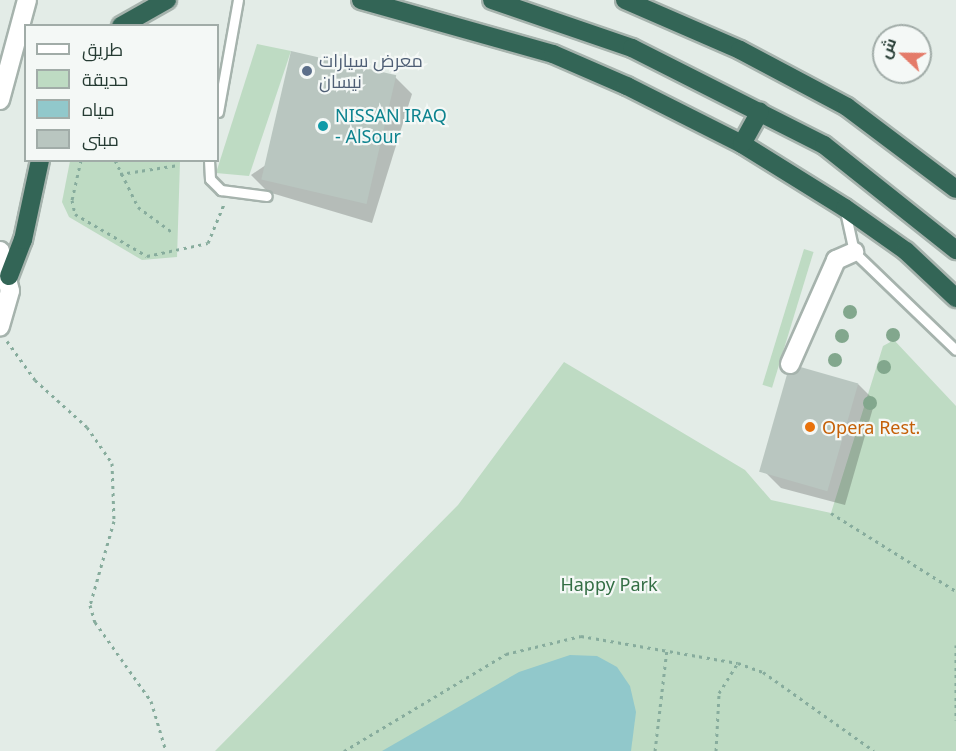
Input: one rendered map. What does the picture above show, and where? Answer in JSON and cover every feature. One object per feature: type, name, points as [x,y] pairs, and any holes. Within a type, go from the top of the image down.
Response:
[{"type":"highway","points":[[124,24],[166,0]]},
{"type":"highway","points":[[361,0],[554,54],[742,144],[845,208],[906,251],[956,298]]},
{"type":"highway","points":[[492,0],[632,48],[824,146],[956,250]]},
{"type":"highway","points":[[631,1],[740,50],[847,107],[956,189]]},
{"type":"highway","points":[[742,144],[760,112]]},
{"type":"highway","points":[[9,276],[23,240],[40,162]]},
{"type":"main road","points":[[0,100],[27,0]]},
{"type":"main road","points":[[0,251],[9,276],[8,305],[0,329]]},
{"type":"main road","points":[[789,364],[836,260],[854,252]]},
{"type":"lane","points":[[219,106],[238,0]]},
{"type":"lane","points":[[209,162],[210,179],[229,191],[267,196]]},
{"type":"lane","points":[[845,208],[854,252],[956,350]]},
{"type":"path","points":[[81,162],[72,200],[75,213],[147,256],[208,243],[229,191]]},
{"type":"path","points":[[116,162],[120,174],[148,218],[172,232]]},
{"type":"path","points":[[120,174],[159,162],[178,165]]},
{"type":"path","points":[[0,329],[35,380],[87,428],[112,463],[114,521],[90,605],[95,622],[151,701],[166,751]]},
{"type":"path","points":[[831,513],[956,591]]},
{"type":"path","points":[[344,751],[506,654],[582,636],[738,663],[763,672],[874,751]]},
{"type":"path","points":[[956,645],[956,720]]},
{"type":"path","points":[[654,751],[667,649]]},
{"type":"path","points":[[716,751],[718,693],[738,663]]},
{"type":"green space","points":[[257,44],[291,51],[249,176],[216,173]]},
{"type":"green space","points":[[70,162],[180,162],[177,257],[142,260],[69,217],[62,202]]},
{"type":"green space","points":[[804,249],[814,252],[772,388],[762,385]]},
{"type":"green space","name":"Happy Park","points":[[894,340],[956,406],[956,751],[215,751],[458,505],[564,362],[745,470],[771,500],[831,513],[883,346]]},
{"type":"water","points":[[570,655],[597,656],[617,667],[630,686],[636,712],[631,751],[382,751],[519,672]]},
{"type":"building","name":"NISSAN IRAQ - AlSour","points":[[291,51],[396,75],[367,204],[261,180]]},
{"type":"building","name":"Opera Rest.","points":[[790,364],[858,384],[827,491],[759,472]]},
{"type":"place","name":"معرض سيارات نيسان","points":[[307,71]]},
{"type":"place","name":"NISSAN IRAQ - AlSour","points":[[323,126]]},
{"type":"place","name":"Opera Rest.","points":[[810,427]]}]
